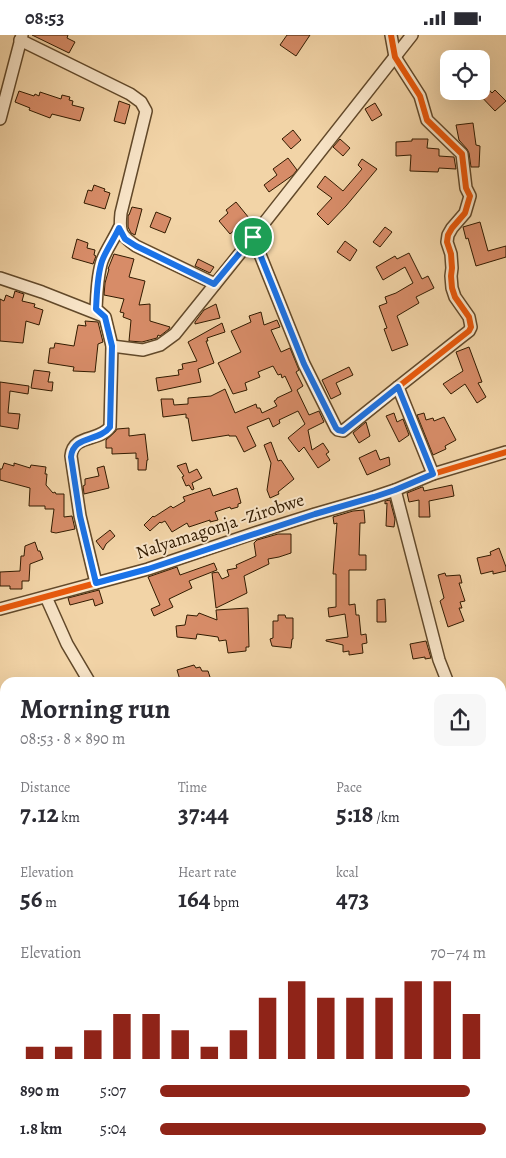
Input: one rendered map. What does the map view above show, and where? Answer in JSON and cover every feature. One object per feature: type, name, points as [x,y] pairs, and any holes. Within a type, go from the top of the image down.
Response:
[{"type":"street","points":[[253,237],[304,364],[338,430],[343,431],[469,331],[471,327],[469,317],[455,297],[452,288],[451,254],[447,243],[448,235],[452,228],[465,213],[470,196],[466,188],[462,154],[427,120],[420,96],[395,57],[391,35]]},
{"type":"street","points":[[112,346],[143,350],[160,345],[175,334],[412,35]]},
{"type":"street","points":[[0,119],[21,37],[130,94],[141,102],[146,111],[119,228],[103,259],[98,275],[96,309],[105,317],[112,346],[110,427],[102,435],[76,444],[71,451],[80,516],[96,583]]},
{"type":"street","points":[[119,228],[125,239],[136,246],[214,284]]},
{"type":"street","points":[[0,278],[105,317]]},
{"type":"street","points":[[398,387],[433,474]]},
{"type":"street","name":"Nalyamagonja -Zirobwe","points":[[0,609],[148,569],[286,523],[395,490],[433,474],[506,452]]},
{"type":"street","points":[[395,490],[439,660],[446,677]]},
{"type":"street","points":[[46,597],[68,644],[87,677]]},
{"type":"building","points":[[32,35],[68,35],[67,38],[75,42],[69,53]]},
{"type":"building","points":[[287,35],[310,35],[296,56],[280,45]]},
{"type":"building","points":[[495,90],[506,101],[495,111],[485,100],[490,100],[490,91],[492,93]]},
{"type":"building","points":[[19,91],[34,96],[35,94],[39,96],[40,92],[61,99],[62,95],[70,97],[69,100],[73,101],[72,105],[84,108],[80,121],[52,114],[50,118],[29,110],[30,108],[15,102]]},
{"type":"building","points":[[119,101],[130,105],[125,124],[114,121]]},
{"type":"building","points":[[375,103],[382,115],[372,121],[365,109]]},
{"type":"building","points":[[473,123],[476,145],[480,146],[479,167],[471,167],[469,153],[459,140],[456,125]]},
{"type":"building","points":[[293,130],[301,140],[291,149],[282,139]]},
{"type":"building","points":[[340,139],[350,148],[343,156],[333,147]]},
{"type":"building","points":[[412,139],[428,139],[427,148],[439,149],[439,156],[454,157],[456,169],[439,168],[438,172],[410,171],[411,155],[396,156],[396,142],[412,141]]},
{"type":"building","points":[[288,158],[297,170],[269,192],[264,185],[277,175],[273,169]]},
{"type":"building","points":[[362,159],[377,169],[328,225],[317,214],[332,198],[317,187],[325,176],[343,191],[362,169],[358,165]]},
{"type":"building","points":[[94,185],[110,193],[105,209],[84,203],[88,190],[92,191]]},
{"type":"building","points":[[236,202],[249,218],[230,234],[219,221],[228,213],[226,210]]},
{"type":"building","points":[[132,207],[142,209],[135,235],[131,233],[128,227],[128,215]]},
{"type":"building","points":[[156,212],[171,218],[165,233],[150,227]]},
{"type":"building","points":[[480,222],[488,251],[506,246],[506,257],[476,266],[463,227]]},
{"type":"building","points":[[385,227],[392,232],[380,247],[373,242]]},
{"type":"building","points":[[77,239],[88,243],[87,248],[95,250],[94,255],[96,256],[93,264],[72,258]]},
{"type":"building","points":[[345,241],[357,250],[350,261],[337,252]]},
{"type":"building","points":[[409,253],[422,279],[428,276],[434,288],[416,297],[419,303],[397,316],[408,345],[392,351],[384,329],[387,328],[379,306],[387,303],[385,297],[413,283],[405,267],[383,280],[376,267],[395,256],[397,259]]},
{"type":"building","points":[[114,254],[134,259],[129,277],[145,281],[139,305],[150,304],[150,321],[170,327],[160,336],[158,335],[157,338],[142,342],[129,341],[131,320],[123,317],[124,313],[120,312],[124,299],[104,295],[108,269]]},
{"type":"building","points":[[198,259],[214,267],[210,273],[195,266]]},
{"type":"building","points":[[15,291],[24,294],[22,301],[35,304],[34,307],[43,310],[39,325],[26,321],[23,343],[0,341],[0,299],[4,301],[6,295],[13,298]]},
{"type":"building","points":[[216,304],[220,318],[195,324],[204,310]]},
{"type":"building","points":[[261,312],[264,325],[277,320],[280,327],[271,330],[281,352],[290,348],[299,370],[296,372],[303,386],[297,390],[309,415],[319,411],[324,422],[308,430],[312,450],[323,443],[329,452],[326,454],[330,460],[318,468],[304,447],[299,452],[288,438],[305,424],[298,411],[279,420],[280,423],[273,427],[269,418],[247,427],[256,446],[244,452],[236,436],[229,435],[192,441],[186,414],[163,417],[161,399],[173,399],[174,405],[188,404],[188,398],[211,396],[225,389],[235,413],[256,404],[262,413],[277,406],[274,401],[277,398],[292,391],[285,376],[282,378],[281,374],[278,375],[273,366],[258,372],[260,377],[245,383],[247,390],[233,394],[218,363],[241,352],[231,331],[251,322],[249,316]]},
{"type":"building","points":[[85,321],[98,322],[103,342],[98,344],[95,372],[73,371],[74,367],[48,363],[50,348],[54,348],[55,343],[74,346],[78,325],[86,326]]},
{"type":"building","points":[[222,323],[225,332],[207,338],[208,341],[206,341],[214,363],[198,369],[201,382],[158,391],[156,378],[179,375],[178,370],[183,369],[182,364],[197,361],[188,342]]},
{"type":"building","points":[[469,347],[482,382],[478,383],[486,397],[477,403],[465,384],[451,394],[443,384],[463,371],[456,352]]},
{"type":"building","points":[[349,367],[353,375],[336,383],[341,394],[331,399],[322,380]]},
{"type":"building","points":[[34,370],[50,372],[48,382],[53,382],[52,391],[31,388]]},
{"type":"building","points":[[0,382],[29,386],[28,394],[10,391],[8,413],[20,414],[18,429],[0,426]]},
{"type":"building","points":[[394,413],[397,422],[403,419],[409,435],[399,442],[386,416]]},
{"type":"building","points":[[424,413],[426,420],[433,418],[434,421],[444,417],[456,440],[445,446],[446,449],[433,455],[417,415]]},
{"type":"building","points":[[366,422],[370,436],[359,443],[353,433]]},
{"type":"building","points":[[129,428],[129,436],[145,434],[148,460],[146,470],[138,470],[136,453],[112,454],[112,448],[106,448],[106,440],[117,429]]},
{"type":"building","points":[[271,442],[278,461],[281,460],[294,479],[278,492],[279,494],[270,498],[267,490],[271,463],[264,445]]},
{"type":"building","points":[[376,450],[380,460],[389,457],[390,465],[367,475],[359,458]]},
{"type":"building","points":[[4,463],[14,466],[14,463],[30,468],[31,465],[46,467],[46,485],[53,493],[64,494],[64,517],[72,516],[75,529],[56,533],[51,532],[54,509],[45,509],[45,506],[29,506],[30,488],[0,480],[0,469],[2,469]]},
{"type":"building","points":[[186,463],[189,473],[197,469],[202,478],[192,483],[194,489],[192,490],[189,485],[186,486],[182,477],[184,476],[177,466]]},
{"type":"building","points":[[104,466],[109,488],[84,494],[83,486],[85,485],[85,479],[99,476],[97,468]]},
{"type":"building","points":[[452,485],[454,496],[429,501],[430,517],[419,517],[419,500],[409,502],[407,493],[422,487],[424,491]]},
{"type":"building","points":[[210,488],[213,496],[237,488],[241,503],[238,504],[238,507],[231,509],[230,507],[215,512],[218,520],[210,522],[210,520],[189,527],[187,523],[172,532],[165,521],[160,522],[150,531],[144,525],[153,516],[185,501],[183,497]]},
{"type":"building","points":[[390,500],[395,519],[394,527],[386,526],[387,503],[385,504],[385,501]]},
{"type":"building","points":[[364,510],[365,523],[360,523],[359,555],[366,555],[366,570],[349,570],[349,605],[355,604],[356,615],[359,615],[361,635],[366,634],[367,643],[362,644],[363,653],[349,655],[349,651],[343,652],[343,645],[326,641],[348,637],[345,614],[329,617],[328,608],[336,607],[336,574],[333,574],[337,523],[334,524],[333,517]]},
{"type":"building","points":[[110,530],[115,536],[106,544],[103,550],[96,541]]},
{"type":"building","points":[[278,534],[291,534],[291,553],[268,559],[269,564],[244,576],[247,593],[216,608],[212,573],[218,572],[222,579],[229,576],[227,570],[237,568],[236,565],[256,556],[254,543],[257,540]]},
{"type":"building","points":[[35,542],[43,559],[30,564],[29,581],[22,581],[22,589],[10,589],[10,586],[0,586],[0,572],[20,571],[21,556],[24,556],[25,546]]},
{"type":"building","points":[[499,548],[506,571],[493,574],[493,571],[481,574],[477,558],[491,555],[490,552]]},
{"type":"building","points":[[214,563],[217,570],[189,581],[192,588],[169,599],[173,607],[154,616],[151,609],[160,605],[148,577],[177,567],[180,575]]},
{"type":"building","points":[[445,573],[446,576],[460,575],[462,583],[459,583],[465,601],[460,602],[462,608],[459,608],[464,621],[448,627],[440,601],[444,598],[438,575]]},
{"type":"building","points":[[99,590],[103,603],[95,606],[93,599],[70,605],[68,598]]},
{"type":"building","points":[[385,599],[386,622],[377,622],[377,600]]},
{"type":"building","points":[[248,608],[249,647],[246,647],[246,651],[228,653],[226,640],[219,641],[218,637],[197,634],[196,639],[177,637],[176,626],[185,625],[187,615],[197,616],[199,613],[217,620],[216,610]]},
{"type":"building","points":[[278,615],[293,618],[291,648],[272,646],[270,639],[273,638],[273,621],[278,621]]},
{"type":"building","points":[[426,641],[431,658],[413,659],[410,644]]},
{"type":"building","points":[[194,665],[196,668],[200,667],[202,671],[208,671],[210,677],[179,677],[177,670]]},
{"type":"cycle path","points":[[391,35],[395,57],[420,96],[427,120],[462,154],[466,188],[470,196],[465,213],[452,228],[447,242],[451,254],[452,288],[455,297],[469,317],[471,327],[469,331],[398,387],[433,474]]},
{"type":"cycle path","points":[[0,609],[148,569],[258,532],[374,497],[433,474],[506,452]]},
{"type":"route","points":[[119,228],[125,239],[136,246],[214,284],[253,237],[304,364],[336,428],[343,431],[398,387],[433,474],[374,497],[258,532],[148,569],[96,583],[80,516],[71,451],[76,444],[102,435],[110,427],[112,346],[105,317],[96,309],[98,275],[103,259],[119,228]]}]
